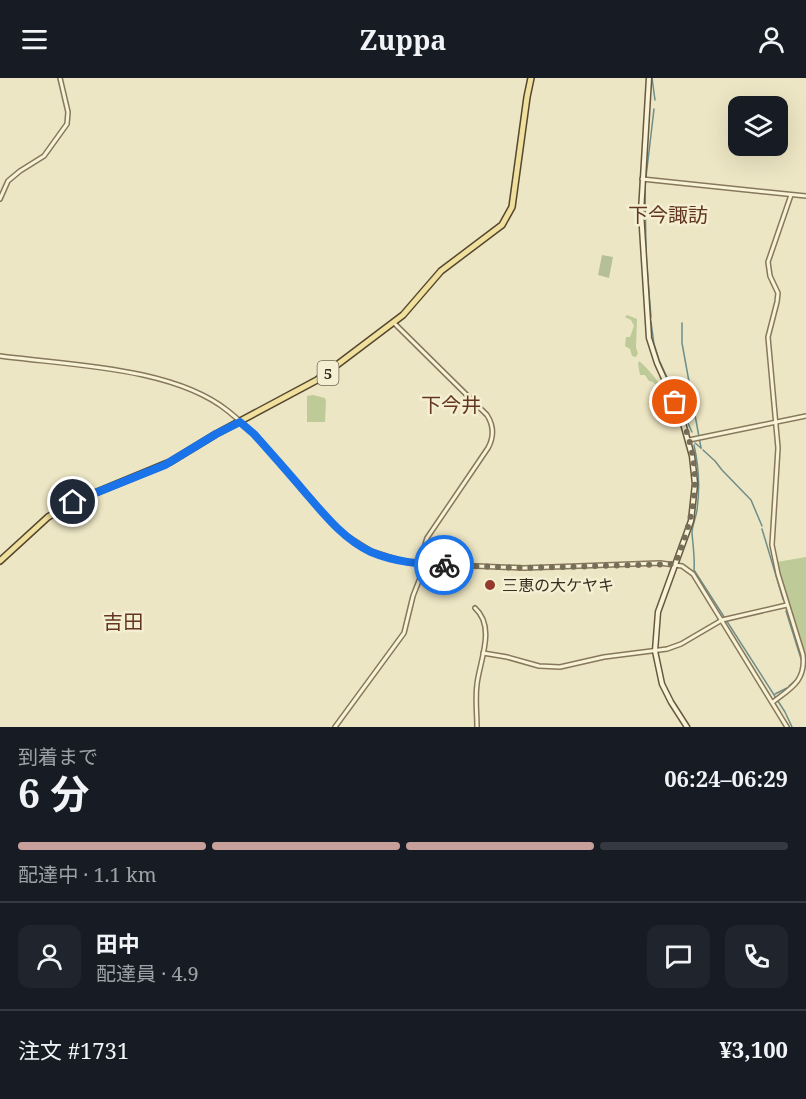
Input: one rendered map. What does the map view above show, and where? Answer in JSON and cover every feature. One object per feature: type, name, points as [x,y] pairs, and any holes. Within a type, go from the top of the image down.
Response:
[{"type":"main road","name":"5","points":[[0,561],[48,517],[67,504],[165,465],[216,434],[317,380],[409,310],[441,271],[498,229],[507,219],[515,191],[531,78]]},
{"type":"main road","points":[[649,78],[641,228],[649,338],[657,363],[681,416],[689,440],[695,473],[694,507],[687,533],[658,612],[655,651],[662,684],[687,727]]},
{"type":"street","points":[[0,199],[8,182],[20,171],[44,156],[67,124],[68,112],[60,78]]},
{"type":"street","points":[[642,179],[806,196]]},
{"type":"street","points":[[773,702],[798,683],[805,668],[804,655],[775,565],[772,546],[778,462],[768,337],[778,293],[770,276],[768,262],[790,195]]},
{"type":"street","points":[[335,727],[404,633],[424,564],[423,552],[427,538],[488,448],[493,437],[490,420],[483,411],[394,323]]},
{"type":"street","points":[[0,356],[139,374],[172,382],[212,400],[254,434],[336,527],[352,541],[382,556],[408,563],[524,568],[675,564],[682,566],[693,574],[787,727]]},
{"type":"street","points":[[689,440],[806,416]]},
{"type":"street","points":[[483,653],[539,666],[568,666],[604,657],[655,651],[681,644],[722,620],[787,605]]},
{"type":"street","points":[[475,608],[483,617],[485,625],[476,693],[477,727]]},
{"type":"green space","points":[[602,255],[613,257],[609,278],[598,275]]},
{"type":"green space","points":[[627,315],[637,319],[636,348],[638,353],[636,357],[632,356],[630,349],[625,346],[626,337],[630,337],[634,326],[631,320],[625,317]]},
{"type":"green space","points":[[639,361],[667,395],[674,418],[670,415],[659,388],[645,375],[640,375]]},
{"type":"green space","points":[[307,396],[325,398],[325,422],[307,422]]},
{"type":"green space","points":[[806,557],[806,659],[777,562]]},
{"type":"waterway","points":[[652,78],[655,100]]},
{"type":"waterway","points":[[646,177],[654,109]]},
{"type":"waterway","points":[[645,182],[646,253]]},
{"type":"waterway","points":[[646,256],[651,317]]},
{"type":"waterway","points":[[651,322],[659,360],[692,432]]},
{"type":"waterway","points":[[682,323],[682,343],[701,448]]},
{"type":"waterway","points":[[695,443],[701,448]]},
{"type":"waterway","points":[[694,445],[699,486],[692,533],[694,570],[785,712],[792,727]]},
{"type":"waterway","points":[[703,450],[751,500],[762,526]]},
{"type":"waterway","points":[[762,529],[783,599]]},
{"type":"waterway","points":[[786,611],[802,662]]},
{"type":"waterway","points":[[789,686],[798,678]]},
{"type":"waterway","points":[[775,694],[787,688]]},
{"type":"way so far","points":[[444,565],[524,568],[675,564],[691,521],[694,507],[695,473],[689,440],[675,402]]},
{"type":"place","name":"三恵の大ケヤキ","points":[[490,585]]},
{"type":"district","name":"下今諏訪","points":[[668,214]]},
{"type":"district","name":"下今井","points":[[451,404]]},
{"type":"district","name":"吉田","points":[[123,621]]},
{"type":"route","points":[[73,502],[165,465],[240,422],[254,434],[319,509],[352,541],[382,556],[408,563],[444,565]]}]
